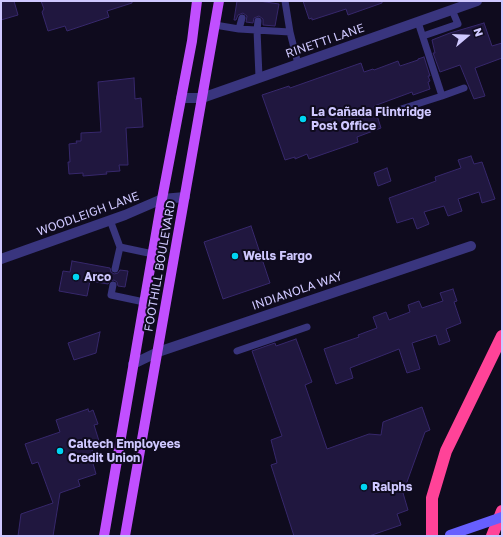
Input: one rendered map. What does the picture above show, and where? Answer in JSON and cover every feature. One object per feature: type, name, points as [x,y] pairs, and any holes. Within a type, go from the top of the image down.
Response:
[{"type":"highway","points":[[432,536],[432,498],[446,451],[502,336]]},
{"type":"highway","points":[[492,536],[502,511]]},
{"type":"main road","name":"FOOTHILL BOULEVARD","points":[[104,536],[162,200],[192,41],[197,1]]},
{"type":"main road","name":"FOOTHILL BOULEVARD","points":[[126,536],[219,1]]},
{"type":"main road","points":[[450,535],[502,517]]},
{"type":"street","name":"RINETTI LANE","points":[[181,98],[202,98],[477,1]]},
{"type":"street","name":"WOODLEIGH LANE","points":[[1,259],[162,200],[185,198]]},
{"type":"street","name":"INDIANOLA WAY","points":[[133,364],[158,352],[471,246]]},
{"type":"lane","points":[[284,1],[298,64]]},
{"type":"lane","points":[[423,36],[458,24],[452,10]]},
{"type":"lane","points":[[239,29],[242,18]]},
{"type":"lane","points":[[258,21],[259,77]]},
{"type":"lane","points":[[418,22],[442,96]]},
{"type":"lane","points":[[215,25],[239,29],[290,32]]},
{"type":"lane","points":[[395,111],[464,88]]},
{"type":"lane","points":[[110,220],[120,247],[116,269]]},
{"type":"lane","points":[[120,247],[153,254]]},
{"type":"lane","points":[[113,285],[111,295],[144,302]]},
{"type":"lane","points":[[237,351],[307,327]]},
{"type":"building","points":[[1,1],[14,1],[18,15],[1,20]]},
{"type":"building","points":[[41,1],[132,1],[132,3],[107,11],[109,17],[67,31],[65,26],[48,31],[42,12],[44,9]]},
{"type":"building","points":[[237,1],[259,1],[279,4],[275,26],[263,25],[263,19],[259,16],[254,18],[253,23],[246,22],[247,16],[243,13],[238,15],[236,20],[234,20]]},
{"type":"building","points":[[303,1],[382,1],[382,3],[348,15],[346,9],[312,20],[312,18],[309,19]]},
{"type":"building","points":[[484,23],[492,46],[502,43],[502,58],[475,68],[485,96],[474,99],[460,65],[440,72],[433,53],[435,53],[432,40]]},
{"type":"building","points":[[424,57],[430,76],[428,76],[430,81],[428,82],[430,89],[413,95],[412,92],[374,106],[381,128],[357,137],[358,142],[309,159],[307,154],[295,159],[295,157],[285,160],[262,95],[289,86],[290,88],[361,63],[364,72],[398,61],[400,66]]},
{"type":"building","points":[[134,78],[135,99],[141,98],[143,127],[126,128],[128,165],[119,165],[120,171],[106,172],[107,174],[83,176],[83,173],[69,174],[69,144],[77,143],[76,141],[81,141],[81,133],[101,132],[98,82]]},
{"type":"building","points":[[471,156],[474,164],[482,162],[495,199],[482,203],[479,192],[458,199],[462,211],[448,216],[444,206],[424,212],[429,224],[417,229],[413,218],[397,223],[389,198],[436,181],[435,177],[461,168],[458,160]]},
{"type":"building","points":[[387,168],[391,181],[378,186],[374,173]]},
{"type":"building","name":"Wells Fargo","points":[[251,226],[270,283],[223,299],[204,242]]},
{"type":"building","name":"Arco","points":[[72,261],[110,268],[111,272],[114,274],[118,273],[120,270],[128,271],[125,287],[118,286],[117,282],[114,280],[110,281],[108,284],[90,281],[87,296],[59,291],[63,271],[70,272]]},
{"type":"building","points":[[453,289],[457,301],[454,302],[461,323],[446,329],[450,341],[439,345],[436,335],[412,343],[420,369],[407,373],[399,349],[350,368],[353,378],[336,384],[324,349],[359,337],[358,335],[377,328],[373,317],[386,312],[389,320],[410,312],[408,305],[419,301],[422,308],[443,301],[440,293]]},
{"type":"building","points":[[100,332],[96,353],[74,360],[68,343]]},
{"type":"building","points":[[296,339],[312,382],[305,385],[327,449],[369,434],[381,435],[383,422],[422,407],[430,430],[425,432],[403,493],[408,510],[397,514],[401,525],[369,536],[294,536],[271,465],[277,463],[271,440],[282,436],[252,351],[275,343],[276,346]]},
{"type":"building","name":"Caltech Employees Credit Union","points":[[88,409],[89,412],[93,410],[98,424],[94,425],[99,441],[90,444],[95,458],[92,460],[96,474],[78,480],[80,486],[60,493],[53,536],[18,536],[21,514],[53,503],[38,462],[32,464],[25,444],[60,432],[56,420]]},
{"type":"place","name":"La Cañada Flintridge Post Office","points":[[303,119]]},
{"type":"place","name":"Wells Fargo","points":[[235,256]]},
{"type":"place","name":"Arco","points":[[76,277]]},
{"type":"place","name":"Caltech Employees Credit Union","points":[[60,451]]},
{"type":"place","name":"Ralphs","points":[[364,487]]}]
